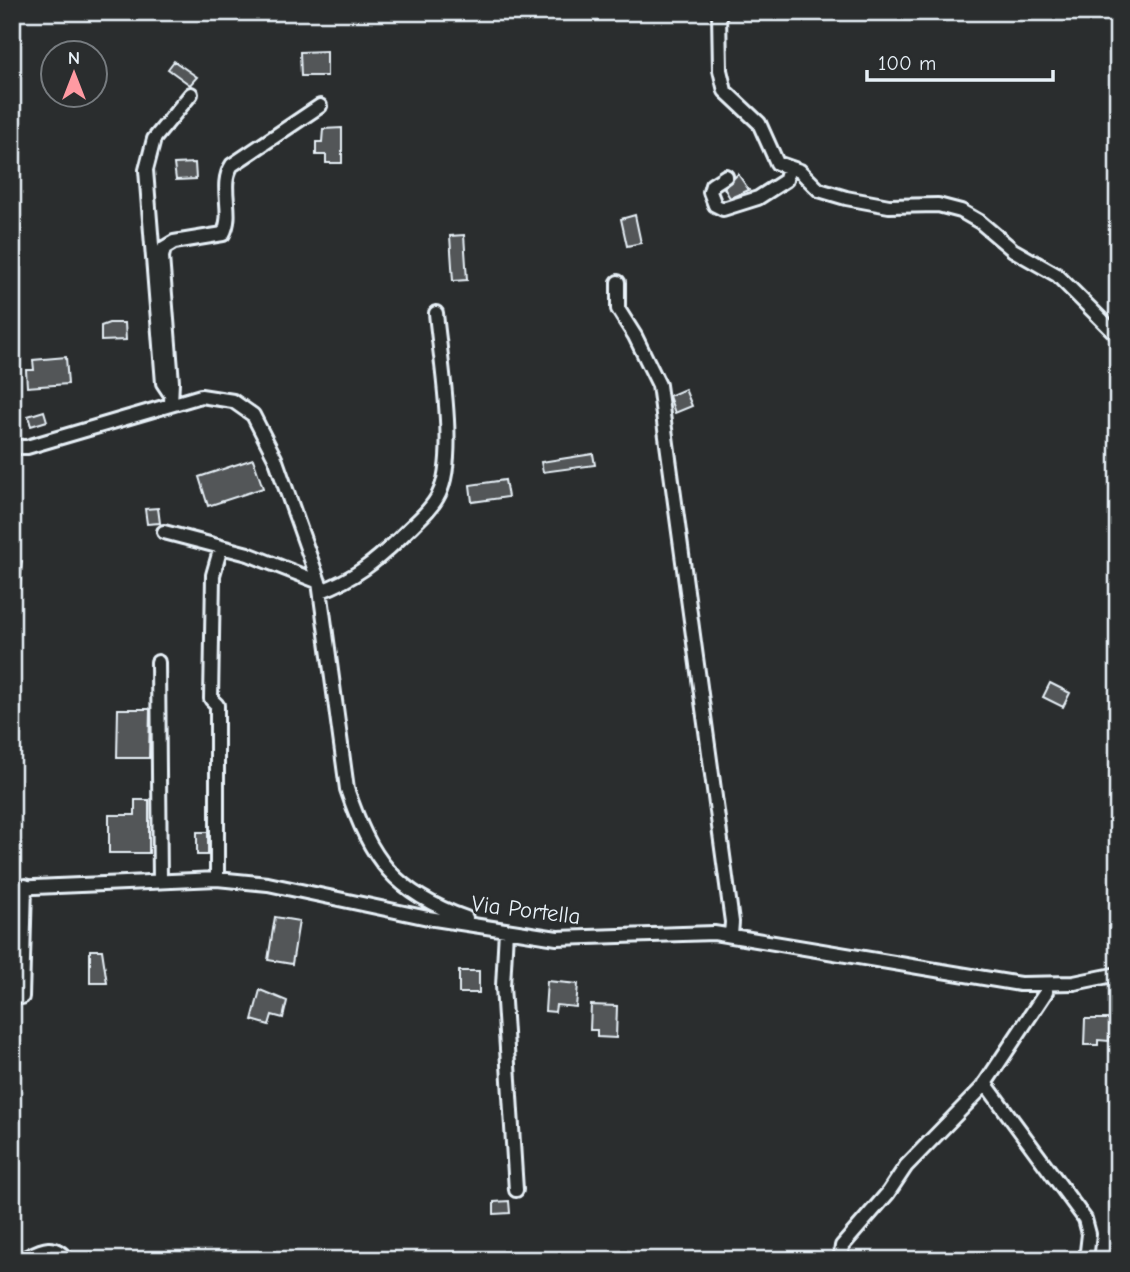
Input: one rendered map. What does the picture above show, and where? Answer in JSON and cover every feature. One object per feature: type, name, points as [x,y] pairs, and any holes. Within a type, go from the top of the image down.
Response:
[{"type":"street","points":[[719,12],[720,70],[725,91],[752,114],[772,156],[788,169],[800,172],[819,190],[846,198],[888,206],[938,205],[961,211],[1013,250],[1057,275],[1118,337]]},
{"type":"street","points":[[170,398],[163,383],[146,170],[149,150],[160,129],[191,94]]},
{"type":"street","points":[[170,398],[172,382],[162,257],[164,248],[174,242],[223,233],[227,225],[226,179],[232,166],[320,106]]},
{"type":"street","points":[[726,176],[712,185],[710,192],[715,205],[723,209],[758,198],[786,180],[788,169]]},
{"type":"street","points":[[618,282],[618,309],[635,336],[659,385],[731,935]]},
{"type":"street","points":[[164,532],[221,547],[320,586],[346,582],[376,561],[440,494],[446,471],[447,435],[436,313]]},
{"type":"street","points":[[12,447],[27,447],[170,398],[211,396],[233,401],[253,415],[275,458],[320,586],[347,789],[370,844],[402,887],[427,902],[493,928]]},
{"type":"street","points":[[217,879],[217,705],[211,699],[213,575],[221,547]]},
{"type":"street","points":[[158,662],[160,881]]},
{"type":"street","name":"Via Portella","points":[[19,887],[217,879],[268,884],[392,910],[557,939],[593,940],[714,933],[1020,984],[1074,983],[1118,974]]},
{"type":"street","points":[[19,887],[22,997]]},
{"type":"street","points":[[392,910],[402,887]]},
{"type":"street","points":[[506,930],[503,986],[516,1190]]},
{"type":"street","points":[[840,1260],[842,1247],[888,1193],[906,1166],[985,1083],[1046,992],[1046,984]]},
{"type":"street","points":[[985,1083],[1085,1219],[1088,1234],[1086,1260]]},
{"type":"street","points":[[21,1260],[50,1248],[59,1251],[67,1260]]},
{"type":"building","points":[[327,51],[327,76],[301,76],[300,52]]},
{"type":"building","points":[[174,61],[197,77],[190,85],[168,69]]},
{"type":"building","points":[[342,128],[342,163],[326,163],[326,155],[316,155],[316,142],[322,142],[323,129]]},
{"type":"building","points":[[195,163],[196,179],[176,180],[174,164]]},
{"type":"building","points":[[738,174],[749,190],[730,198],[724,188]]},
{"type":"building","points":[[635,215],[641,243],[627,246],[621,219]]},
{"type":"building","points":[[464,235],[467,280],[453,281],[450,236]]},
{"type":"building","points":[[125,323],[126,340],[101,341],[101,326]]},
{"type":"building","points":[[66,357],[68,384],[27,387],[26,370],[34,370],[33,360]]},
{"type":"building","points":[[685,389],[692,406],[675,413],[669,396]]},
{"type":"building","points":[[44,411],[47,421],[31,426],[28,416]]},
{"type":"building","points":[[593,454],[595,465],[543,472],[541,462]]},
{"type":"building","points":[[253,459],[263,488],[208,506],[199,477]]},
{"type":"building","points":[[505,480],[508,497],[472,502],[470,485]]},
{"type":"building","points":[[158,508],[160,523],[147,524],[145,509]]},
{"type":"building","points":[[12,561],[22,561],[20,589],[12,589]]},
{"type":"building","points":[[1050,683],[1070,693],[1063,707],[1043,697]]},
{"type":"building","points":[[118,709],[150,709],[149,758],[117,758]]},
{"type":"building","points":[[135,800],[149,800],[149,853],[109,853],[109,815],[135,815]]},
{"type":"building","points":[[197,832],[208,832],[208,855],[197,855]]},
{"type":"building","points":[[275,917],[299,921],[292,964],[268,960]]},
{"type":"building","points":[[90,950],[102,950],[107,983],[90,983]]},
{"type":"building","points":[[459,971],[479,971],[479,993],[459,993]]},
{"type":"building","points":[[547,981],[578,984],[576,1007],[556,1005],[555,1012],[545,1011]]},
{"type":"building","points":[[260,990],[287,1001],[283,1018],[272,1015],[269,1025],[252,1020]]},
{"type":"building","points":[[591,1005],[617,1006],[616,1038],[597,1037],[597,1030],[590,1030]]},
{"type":"building","points":[[1085,1019],[1110,1019],[1109,1041],[1098,1040],[1098,1045],[1084,1045]]},
{"type":"building","points":[[509,1201],[510,1213],[494,1214],[494,1202]]}]
